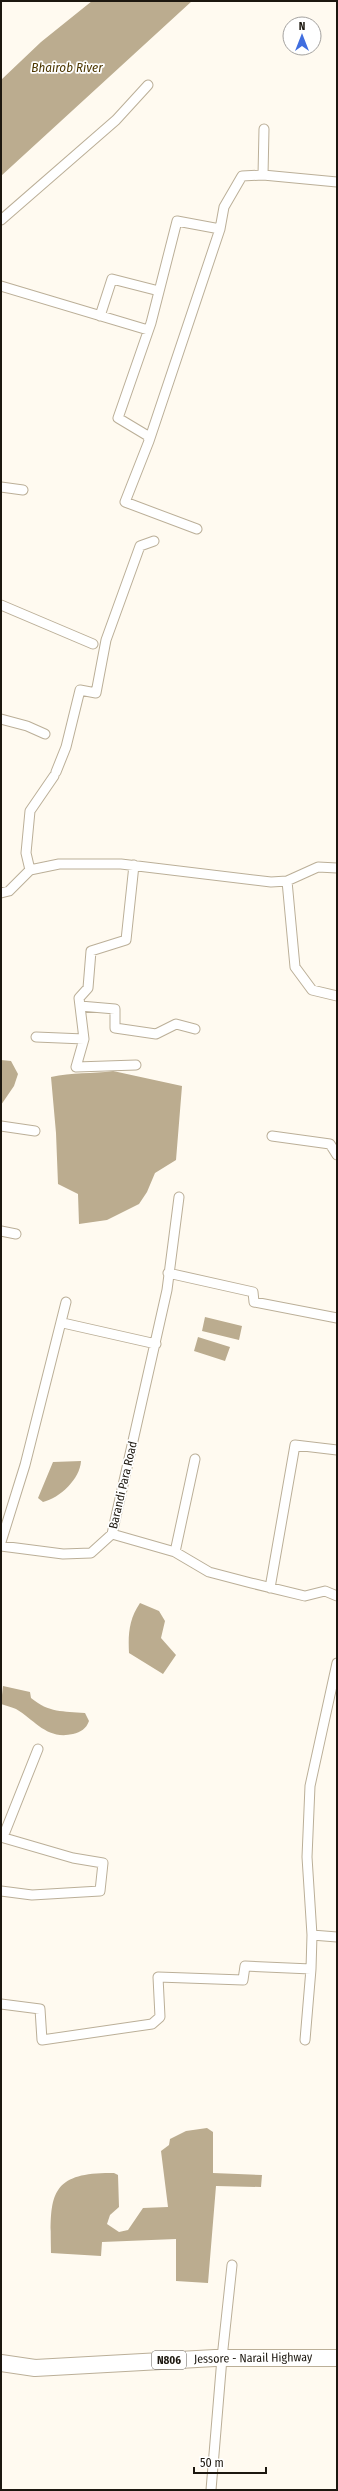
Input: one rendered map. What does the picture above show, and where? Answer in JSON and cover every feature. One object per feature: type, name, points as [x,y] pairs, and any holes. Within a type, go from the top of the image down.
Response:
[{"type":"highway","name":"Jessore - Narail Highway","points":[[1,2363],[35,2368],[222,2358],[337,2358]]},
{"type":"street","points":[[1,220],[116,120],[148,85]]},
{"type":"street","points":[[263,175],[264,129]]},
{"type":"street","points":[[197,529],[125,502],[148,441],[220,230],[224,207],[242,176],[263,175],[337,182]]},
{"type":"street","points":[[148,441],[147,434],[118,418],[148,330],[178,221],[220,230]]},
{"type":"street","points":[[100,316],[112,279],[159,291]]},
{"type":"street","points":[[1,286],[148,330]]},
{"type":"street","points":[[1,487],[23,490]]},
{"type":"street","points":[[30,870],[26,853],[30,811],[55,774],[66,747],[80,690],[96,693],[106,640],[140,546],[154,540]]},
{"type":"street","points":[[1,605],[93,644]]},
{"type":"street","points":[[1,719],[27,726],[45,734]]},
{"type":"street","points":[[1,893],[9,891],[30,870],[59,864],[134,865],[240,879],[287,881],[313,868],[337,868]]},
{"type":"street","points":[[134,865],[126,940],[91,951],[88,988],[79,998],[84,1039],[76,1067],[136,1065]]},
{"type":"street","points":[[287,881],[295,967],[312,990],[337,996]]},
{"type":"street","points":[[80,1006],[115,1009],[115,1028],[156,1034],[176,1024],[195,1029]]},
{"type":"street","points":[[36,1037],[84,1039]]},
{"type":"street","points":[[1,1126],[35,1132]]},
{"type":"street","points":[[272,1136],[330,1144],[337,1155]]},
{"type":"street","name":"Barandi Para Road","points":[[1,1546],[63,1554],[91,1553],[112,1534],[167,1290],[179,1197]]},
{"type":"street","points":[[1,1231],[16,1234]]},
{"type":"street","points":[[168,1273],[253,1292],[254,1302],[337,1318]]},
{"type":"street","points":[[1,1542],[23,1473],[63,1323],[66,1302]]},
{"type":"street","points":[[63,1323],[156,1344]]},
{"type":"street","points":[[270,1588],[295,1445],[337,1450]]},
{"type":"street","points":[[175,1552],[195,1459]]},
{"type":"street","points":[[112,1534],[175,1552],[209,1572],[306,1596],[326,1591],[337,1596]]},
{"type":"street","points":[[305,2040],[311,1969],[312,1935],[307,1857],[310,1786],[337,1664]]},
{"type":"street","points":[[1,1891],[32,1895],[60,1894],[81,1890],[100,1891],[103,1863],[73,1858],[3,1834],[38,1749]]},
{"type":"street","points":[[312,1935],[337,1937]]},
{"type":"street","points":[[1,2004],[40,2009],[42,2040],[152,2024],[160,2017],[158,1977],[243,1980],[244,1966],[311,1969]]},
{"type":"street","points":[[211,2490],[222,2358],[232,2264]]},
{"type":"water","name":"Bhairob River","points":[[92,1],[192,1],[1,176],[1,80],[41,42]]},
{"type":"water","points":[[1,1060],[11,1061],[18,1074],[14,1086],[1,1105]]},
{"type":"water","points":[[113,1071],[182,1086],[176,1160],[155,1173],[147,1192],[139,1204],[107,1220],[79,1224],[78,1194],[58,1184],[56,1133],[51,1077],[67,1074]]},
{"type":"water","points":[[205,1317],[242,1326],[239,1340],[202,1331]]},
{"type":"water","points":[[198,1337],[230,1347],[225,1361],[194,1351]]},
{"type":"water","points":[[81,1461],[77,1474],[68,1487],[49,1500],[43,1502],[38,1498],[53,1462]]},
{"type":"water","points":[[140,1603],[159,1611],[165,1621],[161,1638],[176,1655],[163,1674],[129,1653],[131,1621]]},
{"type":"water","points":[[3,1686],[30,1692],[31,1698],[50,1709],[85,1713],[89,1721],[83,1730],[73,1734],[64,1735],[49,1732],[16,1709],[1,1704]]},
{"type":"water","points":[[207,2128],[213,2132],[213,2173],[262,2175],[261,2187],[216,2186],[208,2283],[176,2281],[176,2239],[102,2242],[101,2256],[51,2253],[51,2216],[53,2202],[57,2191],[65,2183],[76,2177],[92,2174],[114,2173],[118,2175],[119,2207],[110,2215],[107,2224],[119,2232],[128,2230],[143,2208],[168,2207],[161,2151],[169,2145],[170,2139],[186,2131]]}]
